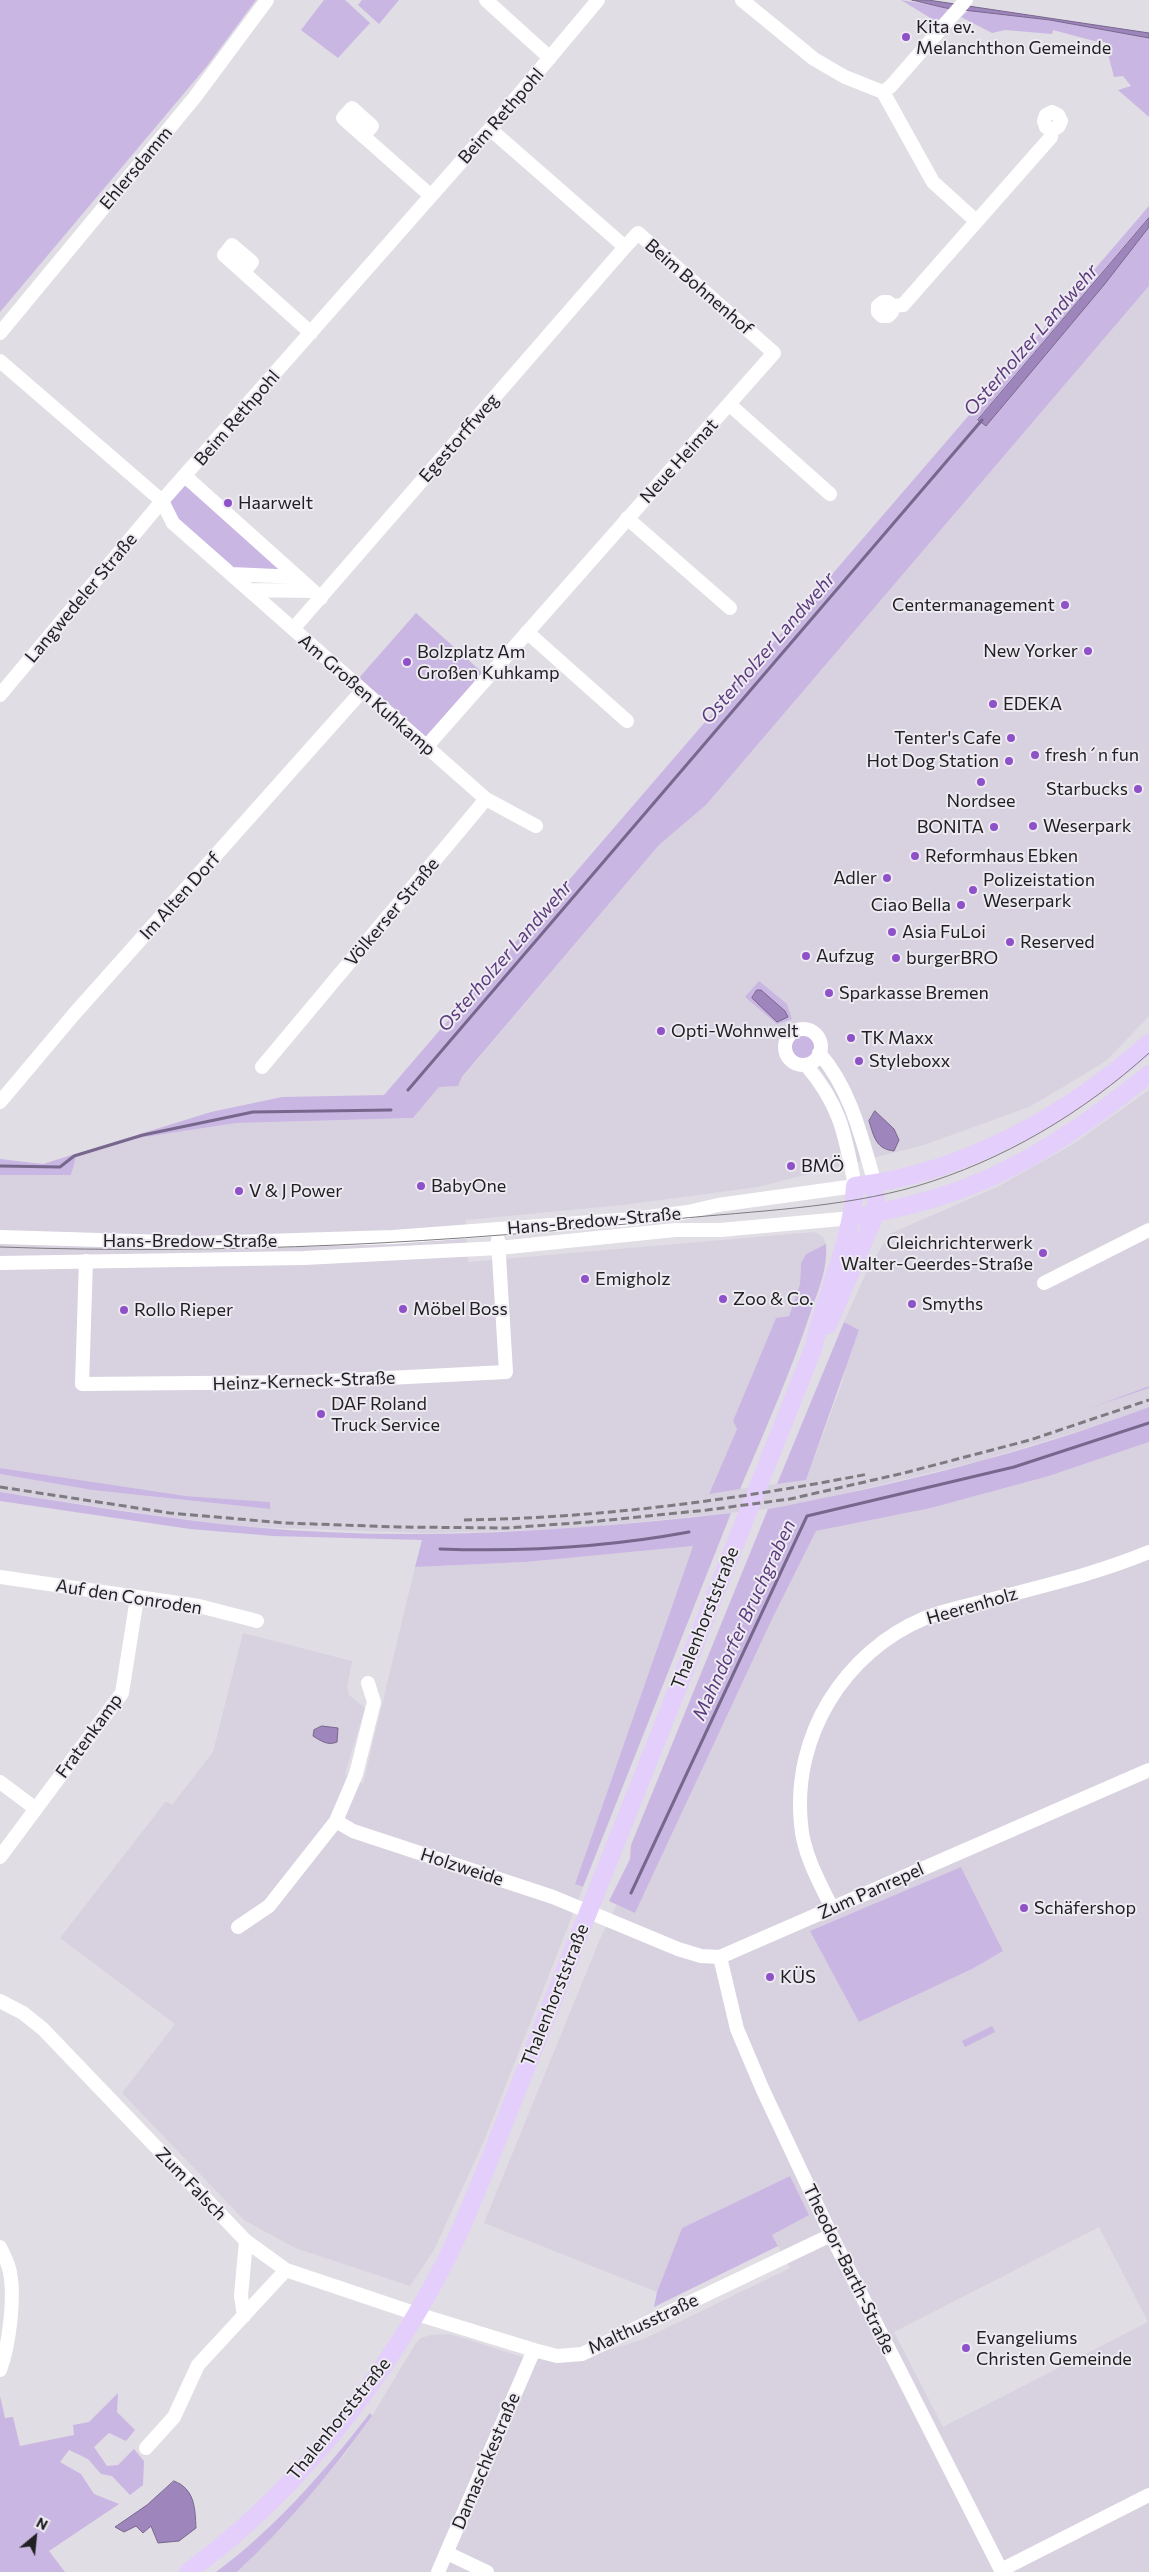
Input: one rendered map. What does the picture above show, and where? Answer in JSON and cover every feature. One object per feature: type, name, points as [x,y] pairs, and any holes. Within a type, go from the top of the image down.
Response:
[{"type":"main road","name":"Hans-Bredow-Straße","points":[[855,1186],[875,1184],[933,1169],[976,1153],[1046,1119],[1099,1084],[1149,1043]]},
{"type":"main road","name":"Hans-Bredow-Straße","points":[[852,1218],[940,1196],[985,1180],[1010,1168],[1088,1121],[1149,1074]]},
{"type":"main road","points":[[875,1184],[876,1213]]},
{"type":"main road","name":"Thalenhorststraße","points":[[188,2572],[214,2553],[276,2496],[319,2450],[365,2392],[417,2314],[447,2259],[470,2207],[589,1911],[813,1348],[852,1218],[855,1186]]},
{"type":"main road","name":"Thalenhorststraße","points":[[813,1348],[829,1324],[876,1213]]},
{"type":"street","name":"Ehlersdamm","points":[[0,333],[195,97],[267,0]]},
{"type":"street","name":"Beim Rethpohl","points":[[486,0],[550,58]]},
{"type":"street","name":"Beim Rethpohl","points":[[162,501],[490,129],[598,0]]},
{"type":"street","points":[[742,0],[814,59],[845,78],[883,92],[933,182],[976,221]]},
{"type":"street","points":[[883,92],[962,4]]},
{"type":"street","name":"Beim Bohnenhof","points":[[490,129],[625,247],[638,233],[774,353]]},
{"type":"street","points":[[892,306],[904,305],[1051,137],[1052,130]]},
{"type":"street","points":[[363,136],[431,196]]},
{"type":"street","name":"Egestorffweg","points":[[293,629],[317,594],[625,247]]},
{"type":"street","points":[[244,272],[311,333]]},
{"type":"street","name":"Neue Heimat","points":[[426,747],[774,353]]},
{"type":"street","name":"Am Großen Kuhkamp","points":[[0,361],[162,501],[173,523],[486,799]]},
{"type":"street","name":"Neue Heimat","points":[[730,405],[830,494]]},
{"type":"street","points":[[186,476],[317,594]]},
{"type":"street","name":"Langwedeler Straße","points":[[0,695],[162,501]]},
{"type":"street","name":"Neue Heimat","points":[[627,518],[730,608]]},
{"type":"street","points":[[231,574],[298,577]]},
{"type":"street","points":[[248,590],[317,594]]},
{"type":"street","points":[[527,632],[627,722]]},
{"type":"street","name":"Im Alten Dorf","points":[[0,1102],[75,1013],[362,691]]},
{"type":"street","points":[[486,799],[536,826]]},
{"type":"street","name":"Völkerser Straße","points":[[262,1068],[486,799]]},
{"type":"street","points":[[820,1053],[814,1060],[806,1064],[794,1063],[788,1056],[786,1042],[791,1033],[800,1029],[810,1030],[820,1040],[820,1053],[841,1084],[855,1119],[875,1184]]},
{"type":"street","points":[[806,1064],[830,1096],[840,1117],[855,1186]]},
{"type":"street","name":"Hans-Bredow-Straße","points":[[0,1237],[200,1243],[393,1237],[498,1230],[688,1212],[718,1204],[855,1186]]},
{"type":"street","name":"Hans-Bredow-Straße","points":[[0,1263],[66,1264],[86,1261],[304,1258],[499,1248],[675,1230],[720,1230],[852,1218]]},
{"type":"street","name":"Heinz-Kerneck-Straße","points":[[86,1261],[82,1384],[309,1382],[506,1372],[498,1230]]},
{"type":"street","points":[[1044,1283],[1149,1230]]},
{"type":"street","name":"Heerenholz","points":[[832,1908],[807,1853],[801,1824],[803,1765],[816,1724],[837,1687],[879,1644],[924,1618],[1095,1572],[1149,1552]]},
{"type":"street","name":"Auf den Conroden","points":[[0,1577],[199,1606],[257,1621]]},
{"type":"street","name":"Fratenkamp","points":[[0,1857],[122,1693],[137,1598]]},
{"type":"street","points":[[238,1927],[269,1906],[336,1821],[356,1774],[374,1702],[368,1683]]},
{"type":"street","name":"Zum Panrepel","points":[[589,1911],[678,1949],[701,1956],[720,1957],[1149,1770]]},
{"type":"street","points":[[0,1782],[36,1809]]},
{"type":"street","name":"Holzweide","points":[[336,1821],[353,1831],[553,1897],[589,1911]]},
{"type":"street","name":"Theodor-Barth-Straße","points":[[720,1957],[737,2029],[762,2088],[831,2235],[1002,2571]]},
{"type":"street","name":"Zum Falsch","points":[[1,2005],[23,2014],[43,2029],[246,2241],[286,2270],[417,2314]]},
{"type":"street","name":"Malthusstraße","points":[[417,2314],[557,2356],[582,2354],[831,2235]]},
{"type":"street","points":[[244,2316],[241,2296],[246,2241]]},
{"type":"street","points":[[0,2248],[10,2271],[12,2286],[7,2338],[0,2370]]},
{"type":"street","points":[[146,2448],[174,2418],[198,2365],[286,2270]]},
{"type":"street","name":"Damaschkestraße","points":[[438,2572],[534,2350]]},
{"type":"street","points":[[1002,2571],[1149,2495]]},
{"type":"street","points":[[447,2553],[488,2572]]},
{"type":"shaded area","points":[[0,0],[256,0],[207,66],[0,312]]},
{"type":"shaded area","points":[[324,0],[345,0],[370,23],[338,58],[301,30]]},
{"type":"shaded area","points":[[362,0],[399,0],[379,24],[358,5]]},
{"type":"shaded area","points":[[901,0],[950,8],[937,22]]},
{"type":"shaded area","points":[[912,0],[928,0],[1149,33],[1149,38],[1050,20],[946,8]]},
{"type":"shaded area","points":[[969,10],[1050,20],[1149,38],[1149,117],[1118,90],[1131,86],[1123,76],[1114,77],[1105,42],[1098,42],[1053,30],[1052,34],[1005,30],[992,33],[961,17]]},
{"type":"shaded area","points":[[1149,206],[1149,218],[978,420],[986,426],[1104,285],[1149,227],[1149,286],[706,805],[659,845],[462,1077],[458,1086],[439,1087],[413,1118],[236,1123],[132,1139],[76,1157],[71,1175],[0,1175],[0,1159],[43,1164],[211,1112],[282,1097],[384,1095]]},
{"type":"shaded area","points":[[1149,218],[1149,227],[1104,285],[986,426],[978,420]]},
{"type":"shaded area","points":[[1149,286],[1149,1016],[1107,1060],[1029,1107],[924,1145],[758,1187],[623,1205],[466,1220],[468,1262],[815,1232],[823,1237],[826,1244],[806,1254],[801,1263],[800,1284],[789,1316],[776,1319],[733,1421],[737,1429],[709,1493],[806,1480],[842,1383],[846,1363],[859,1330],[844,1322],[866,1273],[889,1234],[999,1186],[1075,1143],[1149,1090],[1149,1386],[1094,1407],[1149,1388],[1149,1407],[1112,1421],[979,1461],[822,1499],[768,1509],[569,1529],[424,1533],[252,1527],[175,1518],[0,1492],[0,1474],[92,1490],[270,1509],[269,1502],[186,1496],[0,1468],[0,1175],[71,1175],[75,1157],[132,1139],[236,1123],[413,1118],[439,1087],[458,1086],[462,1078],[659,845],[706,805]]},
{"type":"shaded area","points":[[184,486],[191,487],[286,571],[233,569],[183,527],[169,503]]},
{"type":"shaded area","points":[[416,613],[484,674],[426,740],[358,679]]},
{"type":"shaded area","points":[[759,981],[787,1004],[792,1019],[777,1024],[745,997]]},
{"type":"shaded area","points":[[757,990],[761,990],[785,1011],[788,1017],[777,1022],[752,998]]},
{"type":"shaded area","points":[[803,1034],[812,1038],[816,1047],[812,1056],[803,1060],[794,1056],[790,1047],[794,1038]]},
{"type":"shaded area","points":[[875,1111],[894,1129],[899,1140],[894,1151],[883,1148],[874,1137],[869,1121]]},
{"type":"shaded area","points":[[826,1244],[826,1261],[822,1278],[803,1334],[740,1489],[709,1494],[737,1429],[733,1421],[776,1318],[789,1316],[800,1284],[801,1263],[806,1254]]},
{"type":"shaded area","points":[[844,1322],[859,1330],[806,1480],[777,1484]]},
{"type":"shaded area","points":[[1149,1386],[1149,1388],[1088,1409]]},
{"type":"shaded area","points":[[1149,1407],[1149,1442],[1049,1476],[931,1508],[816,1531],[773,1617],[635,1913],[609,1901],[630,1859],[631,1845],[768,1509],[816,1500],[961,1466],[1056,1439]]},
{"type":"shaded area","points":[[1149,1442],[1149,2572],[237,2572],[289,2520],[345,2454],[372,2416],[416,2343],[421,2338],[431,2335],[450,2334],[535,2361],[538,2355],[590,2356],[644,2339],[790,2268],[772,2235],[808,2215],[790,2176],[682,2228],[657,2292],[484,2223],[600,1939],[617,1904],[635,1912],[773,1617],[816,1531],[931,1508],[1049,1476]],"holes":[[[961,1867],[1003,1951],[972,1969],[859,2022]],[[1099,2227],[1148,2322],[943,2427],[894,2332]]]},
{"type":"shaded area","points":[[0,1468],[186,1496],[270,1502],[270,1509],[92,1490],[0,1474]]},
{"type":"shaded area","points":[[0,1492],[220,1524],[371,1534],[431,1534],[551,1529],[731,1513],[583,1887],[575,1884],[693,1546],[526,1562],[415,1567],[422,1540],[273,1536],[190,1529],[0,1501]]},
{"type":"shaded area","points":[[693,1546],[575,1884],[583,1888],[484,2141],[434,2250],[410,2286],[295,2248],[244,2220],[122,2093],[175,2024],[60,1938],[166,1801],[172,1805],[213,1752],[243,1633],[352,1661],[347,1687],[349,1695],[365,1708],[345,1774],[363,1784],[415,1567],[526,1562]]},
{"type":"shaded area","points":[[322,1726],[338,1728],[337,1742],[328,1743],[313,1736],[314,1730]]},
{"type":"shaded area","points":[[961,1867],[1003,1951],[972,1969],[859,2022],[810,1931]]},
{"type":"shaded area","points":[[992,2026],[995,2032],[965,2047],[962,2041]]},
{"type":"shaded area","points":[[790,2176],[809,2215],[772,2235],[778,2246],[654,2307],[657,2292],[682,2228]]},
{"type":"shaded area","points":[[118,2393],[117,2412],[135,2430],[126,2441],[109,2433],[94,2447],[107,2466],[118,2465],[134,2449],[144,2461],[143,2485],[130,2495],[112,2476],[101,2474],[88,2459],[69,2450],[60,2462],[81,2474],[94,2494],[119,2504],[49,2551],[65,2572],[0,2572],[0,2396],[5,2418],[13,2417],[20,2446],[74,2435],[73,2425],[89,2422]]},
{"type":"shaded area","points":[[370,2413],[372,2416],[341,2457],[274,2536],[237,2572],[216,2572],[258,2538],[298,2498],[336,2456]]},
{"type":"shaded area","points":[[174,2481],[181,2484],[190,2494],[194,2506],[196,2528],[179,2541],[158,2543],[151,2526],[143,2533],[136,2526],[124,2532],[115,2527],[147,2505]]},
{"type":"waterway","name":"Osterholzer Landwehr","points":[[408,1090],[982,420]]},
{"type":"waterway","name":"Osterholzer Landwehr","points":[[0,1166],[60,1167],[74,1156],[143,1135],[253,1112],[391,1110]]},
{"type":"waterway","name":"Mahndorfer Bruchgraben","points":[[631,1893],[807,1516],[1014,1467],[1149,1423]]},
{"type":"waterway","points":[[440,1549],[503,1550],[597,1545],[689,1532]]},
{"type":"tram line","points":[[0,1247],[84,1249],[253,1248],[422,1241],[797,1208],[859,1199],[917,1186],[949,1176],[1010,1149],[1040,1133],[1097,1096],[1149,1053]]},
{"type":"railway","points":[[0,1487],[170,1513],[285,1523],[506,1528],[589,1522],[790,1499],[904,1473],[1030,1440],[1149,1400]]},
{"type":"railway","points":[[464,1520],[566,1516],[667,1506],[768,1492],[868,1474]]},
{"type":"place","name":"Kita ev. Melanchthon Gemeinde","points":[[906,37]]},
{"type":"place","name":"Haarwelt","points":[[228,503]]},
{"type":"place","name":"Centermanagement","points":[[1065,605]]},
{"type":"place","name":"New Yorker","points":[[1088,651]]},
{"type":"place","name":"Bolzplatz Am Großen Kuhkamp","points":[[407,662]]},
{"type":"place","name":"EDEKA","points":[[993,704]]},
{"type":"place","name":"Tenter's Cafe","points":[[1011,738]]},
{"type":"place","name":"fresh´n fun","points":[[1035,755]]},
{"type":"place","name":"Hot Dog Station","points":[[1009,761]]},
{"type":"place","name":"Nordsee","points":[[981,782]]},
{"type":"place","name":"Starbucks","points":[[1138,789]]},
{"type":"place","name":"Weserpark","points":[[1033,826]]},
{"type":"place","name":"BONITA","points":[[994,827]]},
{"type":"place","name":"Reformhaus Ebken","points":[[915,856]]},
{"type":"place","name":"Adler","points":[[887,878]]},
{"type":"place","name":"Polizeistation Weserpark","points":[[973,890]]},
{"type":"place","name":"Ciao Bella","points":[[961,905]]},
{"type":"place","name":"Asia FuLoi","points":[[892,932]]},
{"type":"place","name":"Reserved","points":[[1010,942]]},
{"type":"place","name":"Aufzug","points":[[806,956]]},
{"type":"place","name":"burgerBRO","points":[[896,958]]},
{"type":"place","name":"Sparkasse Bremen","points":[[829,993]]},
{"type":"place","name":"Opti-Wohnwelt","points":[[661,1031]]},
{"type":"place","name":"TK Maxx","points":[[851,1038]]},
{"type":"place","name":"Styleboxx","points":[[859,1061]]},
{"type":"place","name":"BMÖ","points":[[791,1166]]},
{"type":"place","name":"BabyOne","points":[[421,1186]]},
{"type":"place","name":"V & J Power","points":[[239,1191]]},
{"type":"place","name":"Gleichrichterwerk Walter-Geerdes-Straße","points":[[1043,1253]]},
{"type":"place","name":"Emigholz","points":[[585,1279]]},
{"type":"place","name":"Zoo & Co.","points":[[723,1299]]},
{"type":"place","name":"Smyths","points":[[912,1304]]},
{"type":"place","name":"Möbel Boss","points":[[403,1309]]},
{"type":"place","name":"Rollo Rieper","points":[[124,1310]]},
{"type":"place","name":"DAF Roland Truck Service","points":[[321,1414]]},
{"type":"place","name":"Schäfershop","points":[[1024,1908]]},
{"type":"place","name":"KÜS","points":[[770,1977]]},
{"type":"place","name":"Evangeliums Christen Gemeinde","points":[[966,2348]]}]
